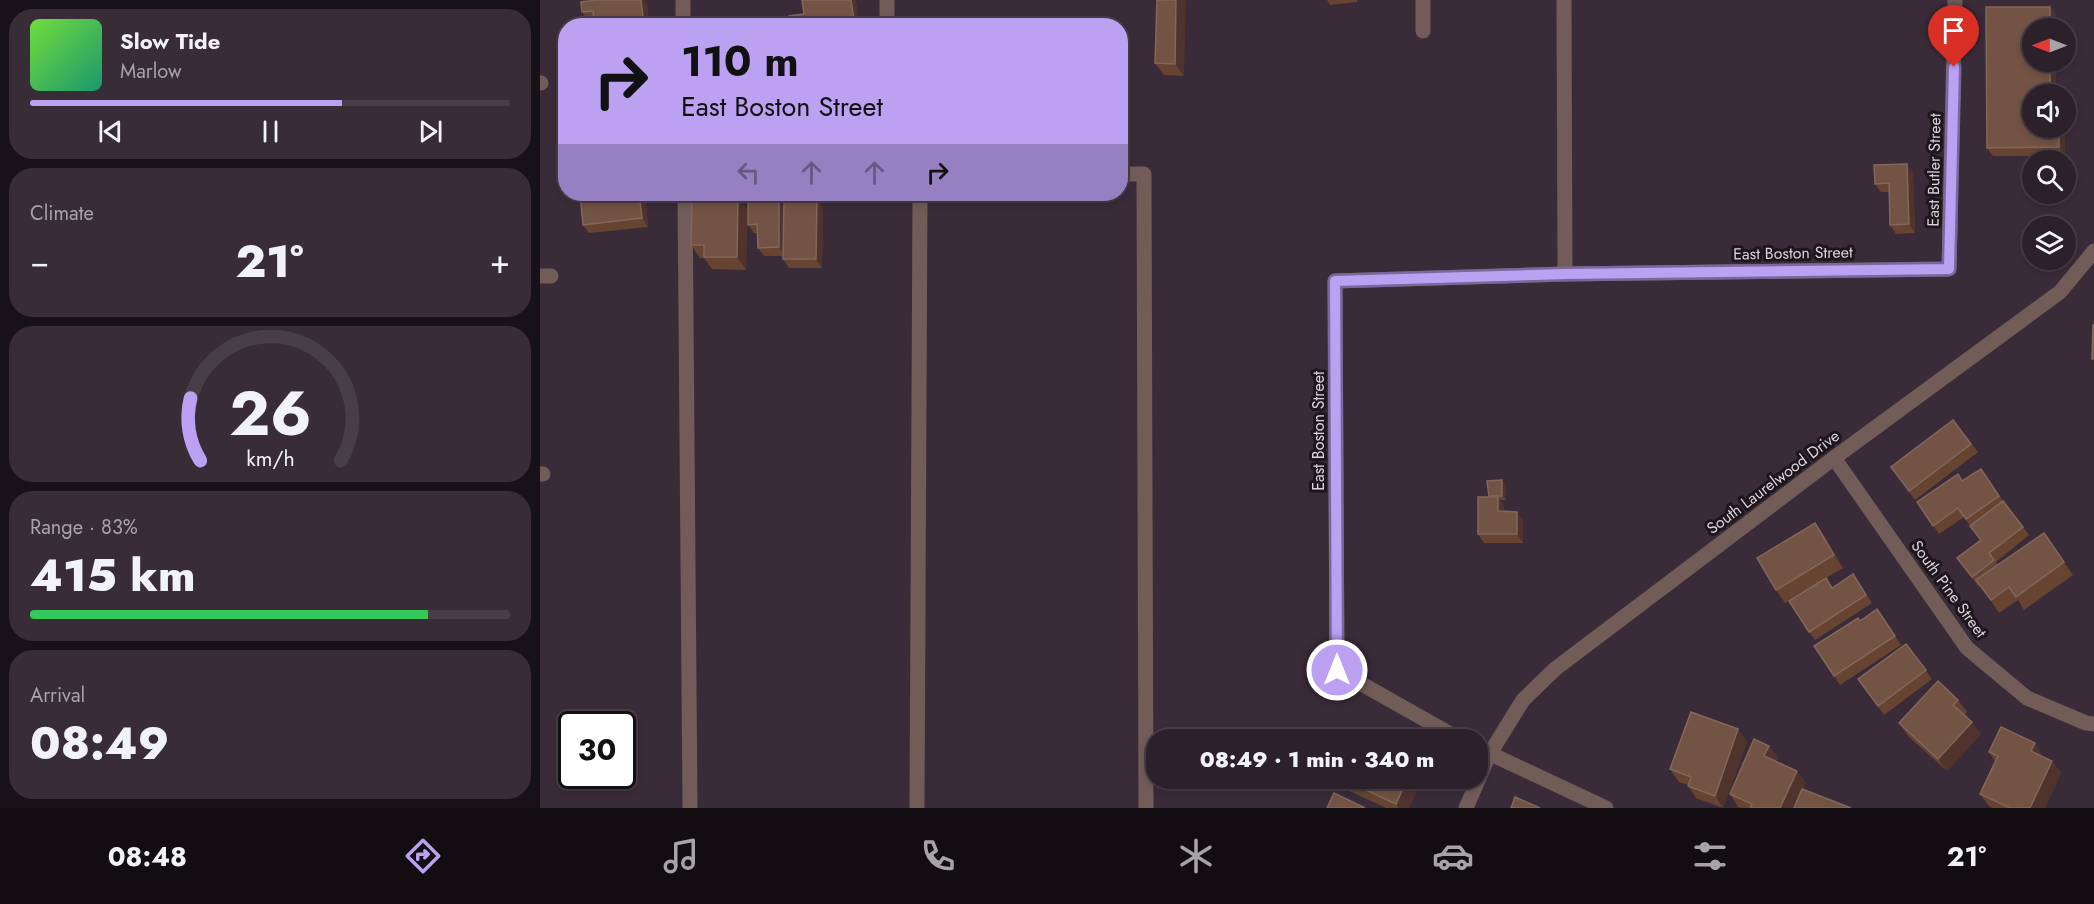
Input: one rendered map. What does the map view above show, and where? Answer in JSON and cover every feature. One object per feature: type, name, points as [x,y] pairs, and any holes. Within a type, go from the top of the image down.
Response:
[{"type":"street","points":[[683,0],[683,18]]},
{"type":"street","points":[[887,0],[887,18]]},
{"type":"street","points":[[1423,0],[1424,31]]},
{"type":"street","points":[[1564,0],[1565,274]]},
{"type":"street","name":"East Butler Street","points":[[1949,269],[1955,0]]},
{"type":"street","points":[[1128,174],[1144,174],[1146,808]]},
{"type":"street","points":[[685,201],[690,808]]},
{"type":"street","points":[[917,808],[920,201]]},
{"type":"street","name":"South Laurelwood Drive","points":[[1488,746],[1523,700],[1555,669],[1834,458],[2060,292],[2094,251]]},
{"type":"street","name":"East Boston Street","points":[[1442,729],[1337,670],[1335,281],[1565,274],[1949,269]]},
{"type":"street","name":"South Pine Street","points":[[1834,458],[1967,648],[2028,698],[2086,723],[2094,724]]},
{"type":"street","points":[[1488,754],[1606,808]]},
{"type":"street","points":[[1466,808],[1472,789]]},
{"type":"building","points":[[641,0],[643,17],[594,18],[593,11],[582,12],[581,2]]},
{"type":"building","points":[[802,0],[851,0],[854,18],[789,18],[789,16],[804,14]]},
{"type":"building","points":[[1157,0],[1176,0],[1175,64],[1155,63]]},
{"type":"building","points":[[1986,7],[2050,7],[2050,18],[2022,18],[2022,72],[2050,72],[2050,84],[2022,84],[2022,138],[2059,138],[2059,147],[1987,148]]},
{"type":"building","points":[[1907,164],[1909,224],[1890,225],[1889,183],[1875,184],[1874,165]]},
{"type":"building","points":[[581,201],[640,201],[642,218],[583,225]]},
{"type":"building","points":[[692,201],[738,201],[737,257],[704,257],[704,245],[691,245]]},
{"type":"building","points":[[748,201],[779,201],[779,247],[758,248],[757,224],[748,225]]},
{"type":"building","points":[[784,201],[817,201],[816,259],[783,259]]},
{"type":"building","points":[[2093,325],[2094,359],[2092,359]]},
{"type":"building","points":[[1953,420],[1971,444],[1909,491],[1891,467]]},
{"type":"building","points":[[1981,469],[1999,496],[1966,519],[1958,508],[1933,526],[1917,502],[1958,474],[1962,481]]},
{"type":"building","points":[[1502,480],[1502,496],[1489,496],[1487,481]]},
{"type":"building","points":[[1478,497],[1498,497],[1498,511],[1517,512],[1517,534],[1478,534]]},
{"type":"building","points":[[2003,501],[2023,527],[1989,553],[1994,560],[1972,577],[1957,558],[1981,540],[1970,526]]},
{"type":"building","points":[[1815,523],[1834,555],[1776,590],[1757,558]]},
{"type":"building","points":[[2044,533],[2064,562],[2016,597],[2009,587],[1991,600],[1976,580]]},
{"type":"building","points":[[1853,574],[1866,595],[1809,632],[1789,601],[1826,578],[1832,588]]},
{"type":"building","points":[[1877,609],[1895,636],[1834,676],[1814,646],[1858,618],[1860,621]]},
{"type":"building","points":[[1906,644],[1926,670],[1878,706],[1858,679]]},
{"type":"building","points":[[1938,681],[1958,700],[1953,705],[1972,722],[1938,759],[1899,723]]},
{"type":"building","points":[[1691,712],[1738,729],[1715,796],[1688,786],[1691,777],[1670,769]]},
{"type":"building","points":[[2001,727],[2035,743],[2031,751],[2052,761],[2030,808],[2010,808],[1980,794],[1998,756],[1989,752]]},
{"type":"building","points":[[1754,739],[1769,746],[1764,756],[1797,771],[1780,808],[1750,808],[1752,804],[1730,794]]},
{"type":"building","points":[[1364,789],[1403,789],[1396,804]]},
{"type":"building","points":[[1802,789],[1851,808],[1794,808]]},
{"type":"building","points":[[1334,793],[1365,808],[1327,808]]},
{"type":"building","points":[[1515,797],[1540,808],[1511,808]]},
{"type":"route","points":[[1337,670],[1335,281],[1565,274],[1949,269],[1954,67]]}]
